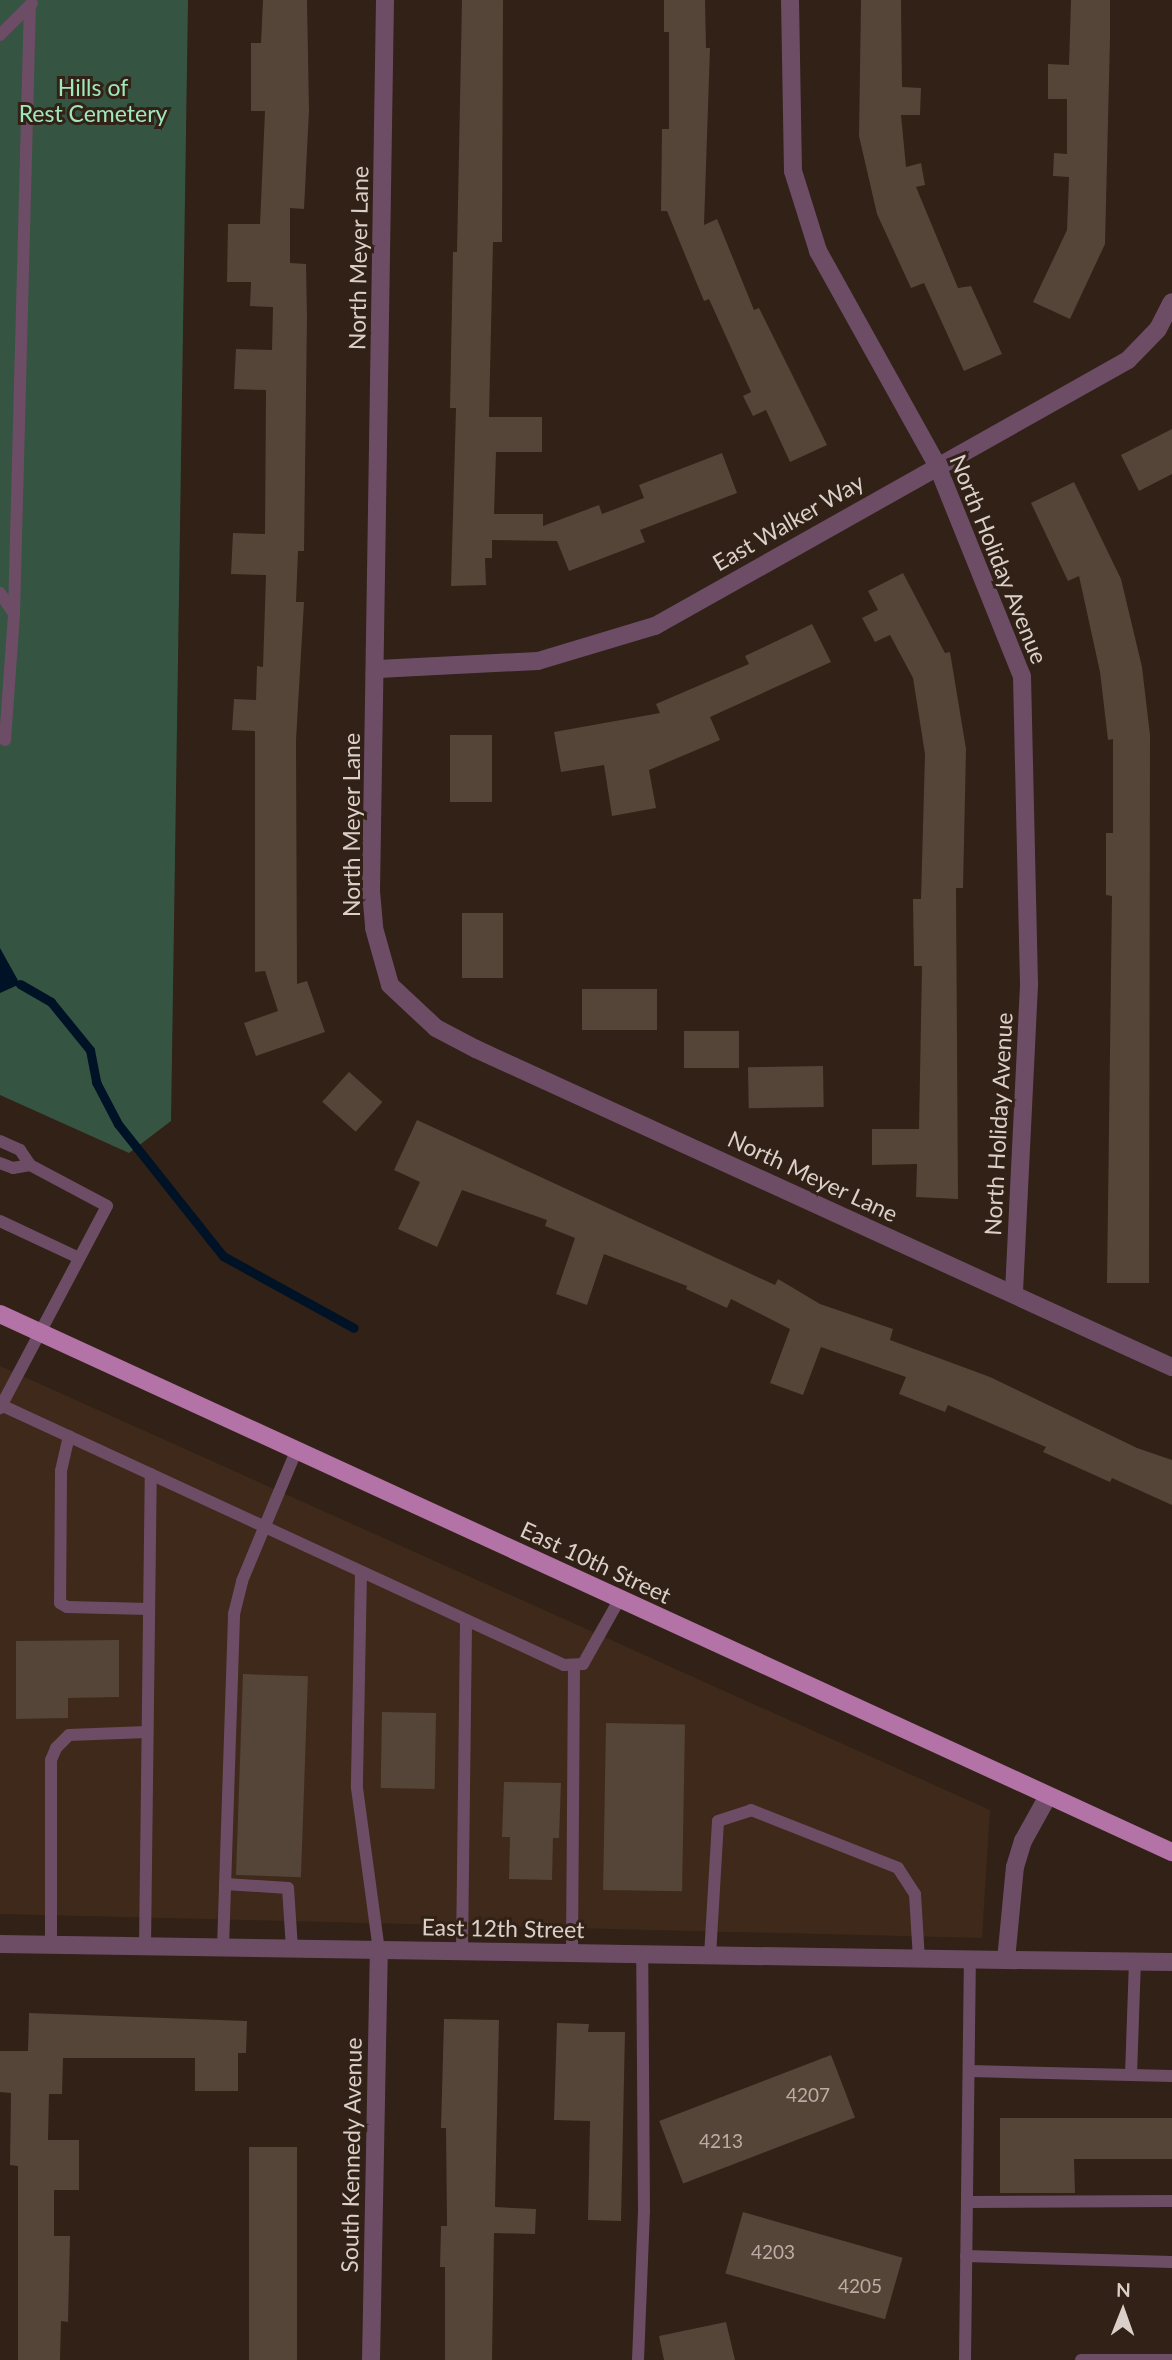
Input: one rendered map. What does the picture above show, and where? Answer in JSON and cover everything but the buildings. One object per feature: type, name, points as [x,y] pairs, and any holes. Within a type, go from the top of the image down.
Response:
[{"type":"main road","name":"East 10th Street","points":[[0,1314],[1172,1853]]},
{"type":"street","name":"North Meyer Lane","points":[[385,0],[378,668],[371,891],[374,928],[390,985],[407,1005],[436,1028],[476,1049],[1172,1367]]},
{"type":"street","name":"North Holiday Avenue","points":[[790,0],[793,171],[818,251],[937,465],[1022,677],[1029,985],[1014,1294]]},
{"type":"street","name":"East Walker Way","points":[[378,668],[538,661],[606,644],[655,626],[937,465],[1128,360],[1158,330],[1172,302]]},
{"type":"street","points":[[1006,1960],[1015,1867],[1023,1841],[1048,1796]]},
{"type":"street","name":"East 12th Street","points":[[0,1944],[1172,1962]]},
{"type":"street","name":"South Kennedy Avenue","points":[[371,2360],[379,1951]]},
{"type":"lane","points":[[0,34],[32,3]]},
{"type":"lane","points":[[5,740],[14,614],[32,3]]},
{"type":"lane","points":[[0,593],[14,614]]},
{"type":"lane","points":[[0,1141],[20,1150],[30,1165],[107,1206],[1,1406],[564,1665],[583,1664],[590,1656],[619,1600]]},
{"type":"lane","points":[[0,1163],[13,1168],[30,1165]]},
{"type":"lane","points":[[0,1221],[79,1258]]},
{"type":"lane","points":[[69,1436],[61,1471],[60,1603],[67,1607],[149,1609]]},
{"type":"lane","points":[[223,1948],[234,1614],[242,1581],[296,1451]]},
{"type":"lane","points":[[145,1947],[151,1474]]},
{"type":"lane","points":[[361,1572],[357,1788],[379,1951]]},
{"type":"lane","points":[[463,1952],[466,1620]]},
{"type":"lane","points":[[572,1953],[575,1665]]},
{"type":"lane","points":[[51,1945],[51,1760],[56,1748],[69,1735],[147,1732]]},
{"type":"lane","points":[[710,1956],[718,1821],[751,1810],[898,1868],[915,1894],[919,1959]]},
{"type":"lane","points":[[225,1884],[288,1888],[292,1950]]},
{"type":"lane","points":[[638,2360],[643,2211],[642,1955]]},
{"type":"lane","points":[[965,2360],[970,1959]]},
{"type":"lane","points":[[1131,2075],[1135,1962]]},
{"type":"lane","points":[[969,2071],[1172,2076]]},
{"type":"lane","points":[[967,2202],[1172,2201]]},
{"type":"lane","points":[[967,2256],[1172,2262]]},
{"type":"lane","points":[[1081,2360],[1172,2360]]},
{"type":"shaded area","points":[[0,1366],[990,1810],[982,1938],[0,1914]]},
{"type":"green space","name":"Hills of Rest Cemetery","points":[[0,0],[188,0],[171,1121],[129,1153],[0,1095]]},
{"type":"water","points":[[0,948],[20,984],[0,993]]},
{"type":"waterway","points":[[20,984],[51,1002],[90,1050],[96,1082],[118,1124],[223,1256],[354,1328]]}]
